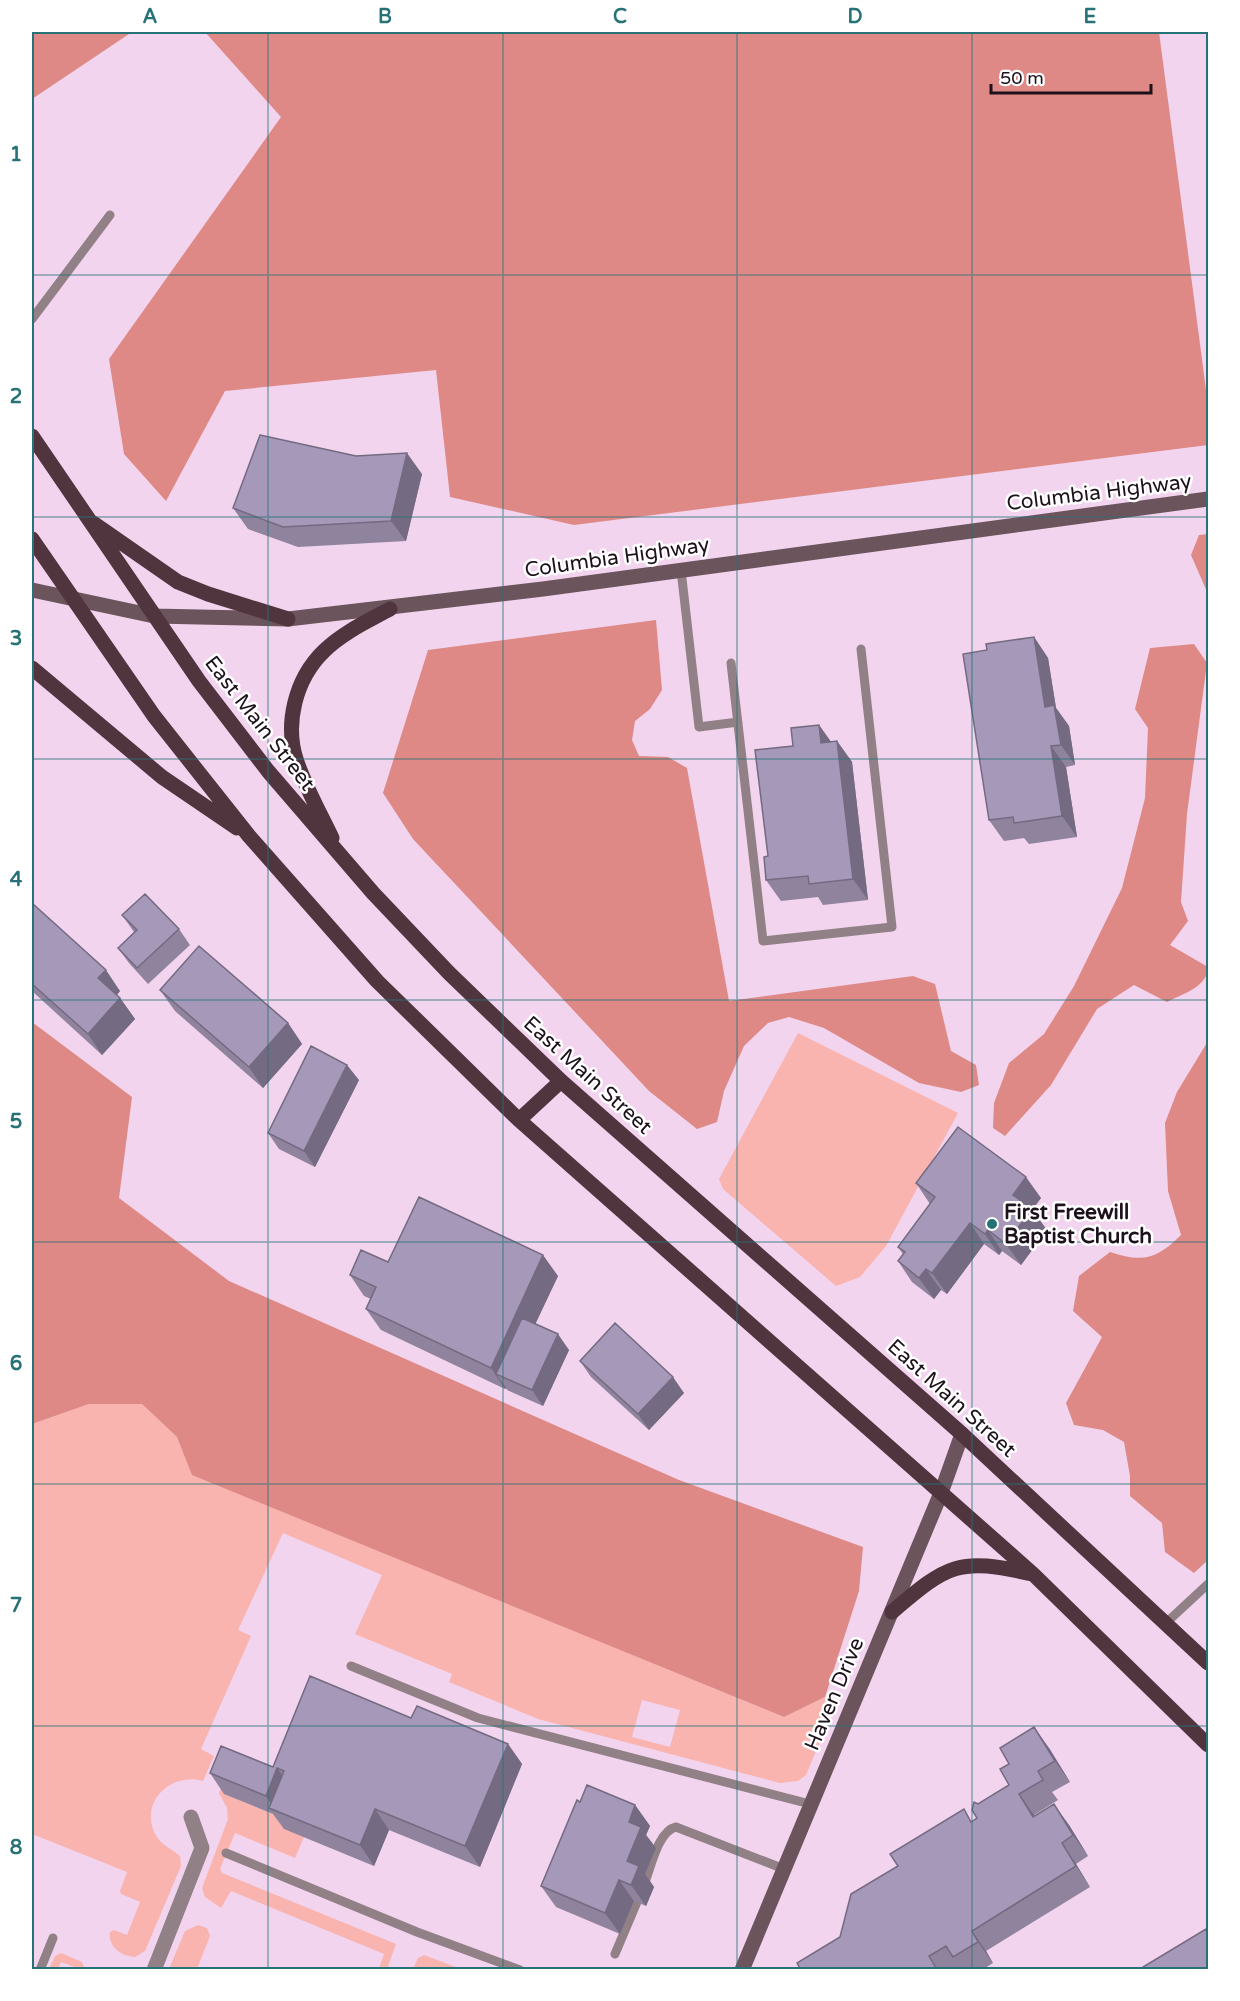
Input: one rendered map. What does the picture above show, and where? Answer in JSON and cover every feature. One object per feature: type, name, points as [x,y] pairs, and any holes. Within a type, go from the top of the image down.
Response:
[{"type":"main road","name":"East Main Street","points":[[32,436],[85,518],[199,681],[268,771],[339,855],[449,973],[561,1081],[962,1434],[1209,1663]]},
{"type":"main road","name":"Columbia Highway","points":[[32,590],[154,616],[288,619],[390,609],[1209,499]]},
{"type":"main road","points":[[85,518],[178,582],[208,594],[288,619]]},
{"type":"main road","points":[[32,539],[154,716],[249,836],[377,981],[519,1120],[1033,1574],[1209,1745]]},
{"type":"main road","points":[[339,855],[297,762],[291,731],[295,701],[304,678],[323,652],[350,631],[390,609]]},
{"type":"main road","points":[[32,668],[162,777],[249,836]]},
{"type":"main road","points":[[519,1120],[561,1081]]},
{"type":"main road","name":"Haven Drive","points":[[742,1970],[941,1493],[962,1434]]},
{"type":"main road","points":[[892,1611],[945,1570],[968,1564],[997,1566],[1033,1574]]},
{"type":"street","points":[[154,1970],[202,1848],[191,1817]]},
{"type":"lane","points":[[32,319],[110,215]]},
{"type":"lane","points":[[681,570],[699,726],[738,722]]},
{"type":"lane","points":[[732,663],[763,941],[892,927],[861,649]]},
{"type":"lane","points":[[1167,1622],[1209,1584]]},
{"type":"lane","points":[[351,1666],[478,1718],[810,1804]]},
{"type":"lane","points":[[645,1882],[664,1835],[670,1828],[675,1827],[784,1869]]},
{"type":"lane","points":[[226,1853],[417,1932],[520,1970]]},
{"type":"lane","points":[[615,1954],[637,1902]]},
{"type":"lane","points":[[40,1970],[53,1938]]},
{"type":"shaded area","points":[[32,32],[132,32],[32,99]]},
{"type":"shaded area","points":[[205,32],[1159,32],[1208,405],[1208,445],[574,525],[450,497],[436,370],[225,391],[166,501],[124,454],[109,359],[281,117]]},
{"type":"shaded area","points":[[1208,534],[1208,594],[1191,555],[1199,535]]},
{"type":"shaded area","points":[[656,620],[662,690],[650,709],[635,721],[632,740],[639,756],[668,757],[687,768],[729,1001],[913,976],[935,984],[951,1051],[976,1065],[979,1085],[961,1092],[919,1083],[824,1028],[789,1017],[768,1023],[744,1046],[724,1091],[717,1122],[697,1129],[649,1091],[413,839],[383,793],[428,650]]},
{"type":"shaded area","points":[[1194,644],[1207,663],[1187,814],[1181,902],[1188,921],[1170,945],[1208,967],[1207,974],[1199,985],[1167,1002],[1134,985],[1097,1009],[1051,1085],[1005,1136],[993,1128],[994,1103],[1009,1063],[1044,1034],[1074,986],[1122,888],[1145,798],[1148,728],[1135,709],[1150,648]]},
{"type":"shaded area","points":[[32,1022],[132,1097],[119,1198],[229,1281],[679,1480],[863,1547],[859,1591],[825,1697],[784,1717],[192,1475],[177,1437],[142,1404],[89,1404],[32,1424]]},
{"type":"shaded area","points":[[798,1033],[958,1113],[886,1246],[860,1277],[836,1286],[723,1189],[719,1179]]},
{"type":"shaded area","points":[[1208,1041],[1208,1560],[1194,1573],[1165,1552],[1162,1523],[1130,1496],[1130,1476],[1124,1442],[1103,1430],[1074,1425],[1066,1403],[1102,1337],[1073,1311],[1079,1276],[1110,1252],[1132,1257],[1149,1257],[1157,1254],[1181,1235],[1168,1191],[1165,1123],[1177,1092]]},
{"type":"shaded area","points":[[89,1404],[142,1404],[177,1437],[193,1475],[784,1717],[825,1697],[836,1703],[806,1775],[798,1781],[780,1783],[538,1719],[449,1682],[452,1674],[355,1634],[382,1575],[283,1533],[238,1630],[251,1636],[201,1749],[214,1756],[203,1781],[191,1779],[180,1781],[170,1785],[155,1800],[151,1811],[151,1822],[155,1834],[163,1844],[180,1856],[181,1866],[145,1951],[135,1957],[125,1955],[113,1946],[110,1932],[114,1930],[127,1935],[140,1902],[121,1894],[127,1872],[32,1834],[32,1424]],"holes":[[[642,1700],[680,1710],[670,1747],[632,1737]]]},
{"type":"shaded area","points":[[227,1775],[231,1777],[225,1794],[280,1817],[304,1837],[295,1858],[235,1833],[220,1869],[222,1873],[396,1944],[387,1969],[379,1968],[384,1954],[231,1891],[221,1908],[205,1897],[202,1888],[228,1819],[227,1808],[219,1793]]},
{"type":"shaded area","points":[[198,1925],[207,1928],[210,1936],[197,1969],[169,1969],[185,1931]]},
{"type":"shaded area","points":[[61,1953],[82,1962],[84,1967],[80,1969],[61,1962],[58,1969],[49,1969],[55,1956]]},
{"type":"shaded area","points":[[424,1955],[461,1969],[413,1969],[418,1958]]},
{"type":"building","points":[[260,435],[356,456],[407,453],[391,521],[283,527],[233,508]]},
{"type":"building","points":[[1034,637],[1045,707],[1054,705],[1061,745],[1051,746],[1062,816],[1014,823],[1013,817],[989,820],[963,654],[987,650],[986,644]]},
{"type":"building","points":[[819,725],[821,743],[837,741],[853,879],[809,884],[808,876],[766,880],[764,857],[768,856],[755,750],[793,746],[791,728]]},
{"type":"building","points":[[145,894],[179,929],[137,968],[118,948],[137,930],[122,915]]},
{"type":"building","points":[[32,903],[106,970],[98,978],[120,998],[88,1034],[32,984]]},
{"type":"building","points":[[199,946],[288,1023],[249,1067],[160,990]]},
{"type":"building","points":[[311,1046],[347,1065],[304,1151],[268,1133]]},
{"type":"building","name":"First Freewill Baptist Church","points":[[958,1127],[1026,1177],[1013,1195],[1032,1209],[1006,1244],[988,1230],[985,1234],[970,1223],[932,1273],[926,1269],[919,1278],[898,1261],[905,1252],[898,1247],[935,1197],[916,1183]]},
{"type":"building","points":[[419,1197],[543,1255],[491,1368],[366,1309],[376,1287],[350,1275],[361,1250],[388,1262]]},
{"type":"building","points":[[522,1318],[558,1334],[532,1390],[496,1374]]},
{"type":"building","points":[[615,1323],[673,1377],[638,1414],[580,1361]]},
{"type":"building","points":[[310,1676],[411,1718],[417,1706],[508,1744],[465,1846],[375,1809],[360,1845],[269,1808],[284,1771],[277,1768],[266,1796],[210,1773],[221,1746],[273,1767]]},
{"type":"building","points":[[1034,1727],[1055,1761],[1038,1771],[1043,1780],[1019,1794],[1033,1817],[1054,1804],[1073,1835],[1062,1843],[1076,1866],[972,1931],[978,1942],[953,1957],[946,1946],[929,1956],[937,1970],[801,1970],[797,1963],[840,1937],[851,1894],[898,1866],[890,1854],[964,1809],[971,1822],[977,1818],[972,1810],[974,1802],[978,1804],[1009,1785],[1000,1769],[1009,1764],[1000,1748]]},
{"type":"building","points":[[587,1785],[635,1805],[629,1822],[641,1827],[627,1861],[639,1866],[631,1885],[619,1880],[605,1913],[541,1886],[577,1800],[580,1802]]},
{"type":"building","points":[[1206,1929],[1209,1933],[1209,1970],[1138,1970]]},
{"type":"place","name":"First Freewill Baptist Church","points":[[992,1224]]}]
